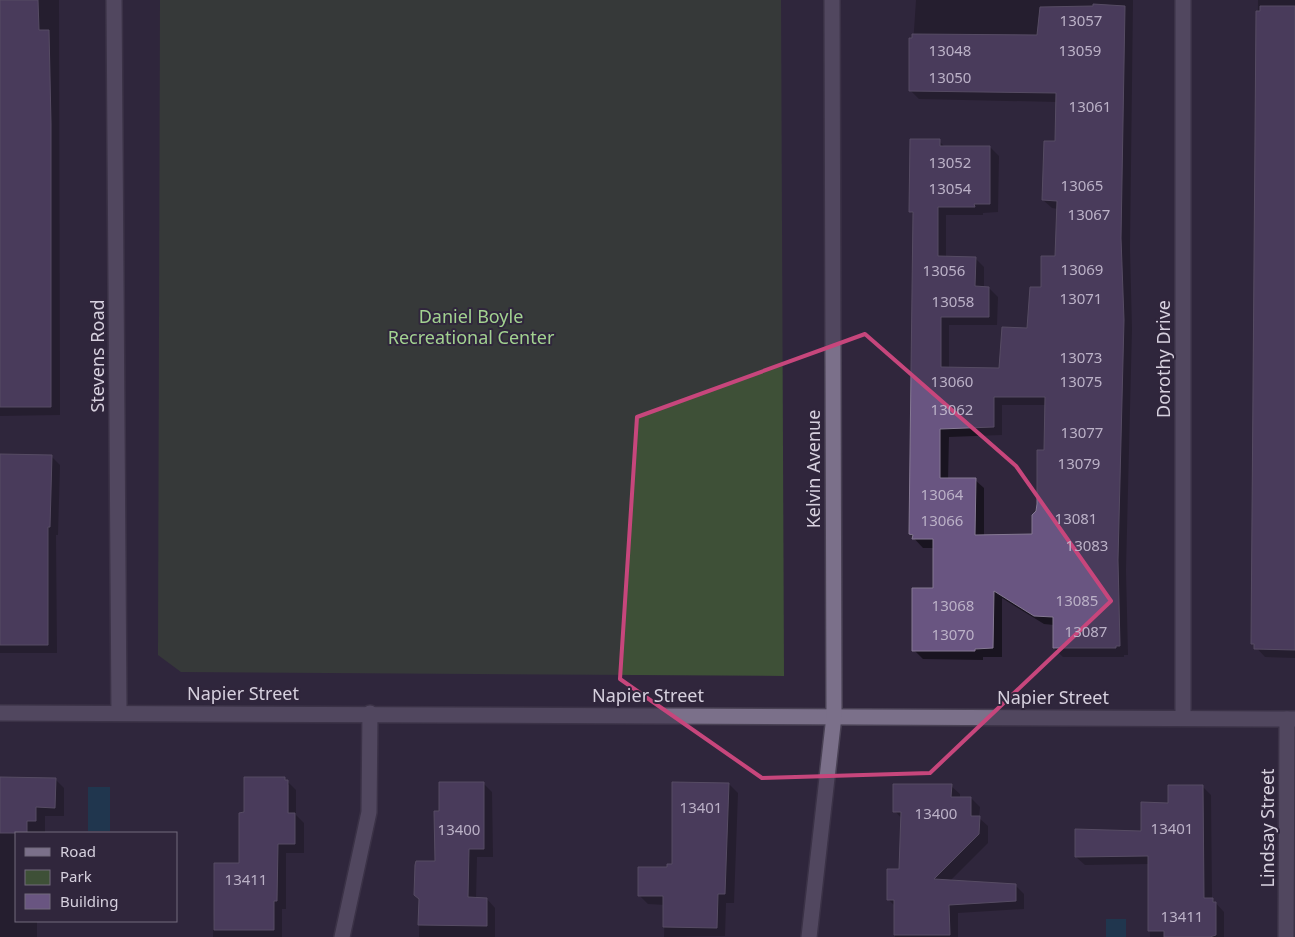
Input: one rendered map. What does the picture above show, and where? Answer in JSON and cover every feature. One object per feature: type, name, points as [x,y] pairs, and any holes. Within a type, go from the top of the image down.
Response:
[{"type":"street","name":"Stevens Road","points":[[114,0],[119,712]]},
{"type":"street","name":"Kelvin Avenue","points":[[809,937],[834,716],[832,0]]},
{"type":"street","name":"Dorothy Drive","points":[[1183,0],[1183,718]]},
{"type":"street","name":"Napier Street","points":[[0,713],[370,713],[1291,719]]},
{"type":"street","points":[[342,937],[370,812],[370,713]]},
{"type":"street","name":"Lindsay Street","points":[[1286,937],[1291,719]]},
{"type":"highlighted area","points":[[865,334],[1016,466],[1111,601],[930,773],[762,778],[620,679],[637,417]]},
{"type":"green space","name":"Daniel Boyle Recreational Center","points":[[160,0],[781,0],[784,676],[181,672],[158,655]]},
{"type":"water","points":[[88,787],[110,787],[110,831],[88,831]]},
{"type":"water","points":[[1106,919],[1126,919],[1126,937],[1106,937]]},
{"type":"building","points":[[0,0],[38,0],[39,30],[49,30],[51,124],[51,407],[0,407]]},
{"type":"building","points":[[1093,4],[1125,6],[1121,238],[1124,320],[1118,560],[1120,646],[1116,646],[1116,648],[1053,648],[1053,617],[1034,616],[994,591],[993,648],[975,649],[975,651],[912,651],[912,588],[933,588],[933,539],[912,539],[913,535],[909,534],[913,212],[909,212],[910,139],[940,139],[940,146],[990,146],[990,204],[974,204],[975,207],[938,207],[938,256],[976,257],[975,286],[989,287],[989,317],[941,317],[941,367],[999,368],[1002,327],[1027,328],[1030,287],[1041,287],[1041,256],[1055,256],[1057,201],[1042,200],[1044,141],[1055,141],[1056,93],[909,91],[909,38],[912,38],[912,34],[1037,35],[1040,7],[1093,6]],"holes":[[[994,397],[1045,397],[1044,450],[1037,450],[1037,504],[1036,511],[1032,515],[1032,534],[975,535],[976,478],[940,478],[940,429],[994,427]]]},
{"type":"building","points":[[1260,6],[1295,6],[1295,650],[1254,649],[1254,644],[1251,644],[1256,11],[1260,11]]},
{"type":"building","points":[[0,454],[52,455],[50,527],[48,527],[48,645],[0,645]]},
{"type":"building","points":[[0,777],[56,778],[55,808],[36,807],[36,821],[27,821],[27,832],[0,833]]},
{"type":"building","points":[[244,777],[285,777],[285,780],[288,780],[288,813],[295,813],[295,844],[278,844],[277,901],[274,901],[274,930],[214,930],[214,863],[239,863],[239,813],[244,812]]},
{"type":"building","points":[[439,782],[484,782],[484,849],[469,849],[468,897],[487,898],[487,926],[418,925],[419,899],[414,895],[415,865],[416,861],[435,861],[434,811],[439,811]]},
{"type":"building","points":[[672,782],[729,783],[725,894],[718,894],[717,928],[663,927],[663,896],[638,896],[638,867],[667,867],[667,864],[672,864]]},
{"type":"building","points":[[893,784],[952,784],[951,797],[971,797],[971,816],[980,816],[979,834],[934,879],[1016,884],[1016,901],[949,905],[950,935],[894,935],[894,900],[887,900],[887,869],[899,869],[901,812],[893,812]]},
{"type":"building","points":[[1168,785],[1203,785],[1204,898],[1213,898],[1213,902],[1216,902],[1216,935],[1210,937],[1164,937],[1164,931],[1148,931],[1148,856],[1075,857],[1075,829],[1141,831],[1141,802],[1168,803]]}]
